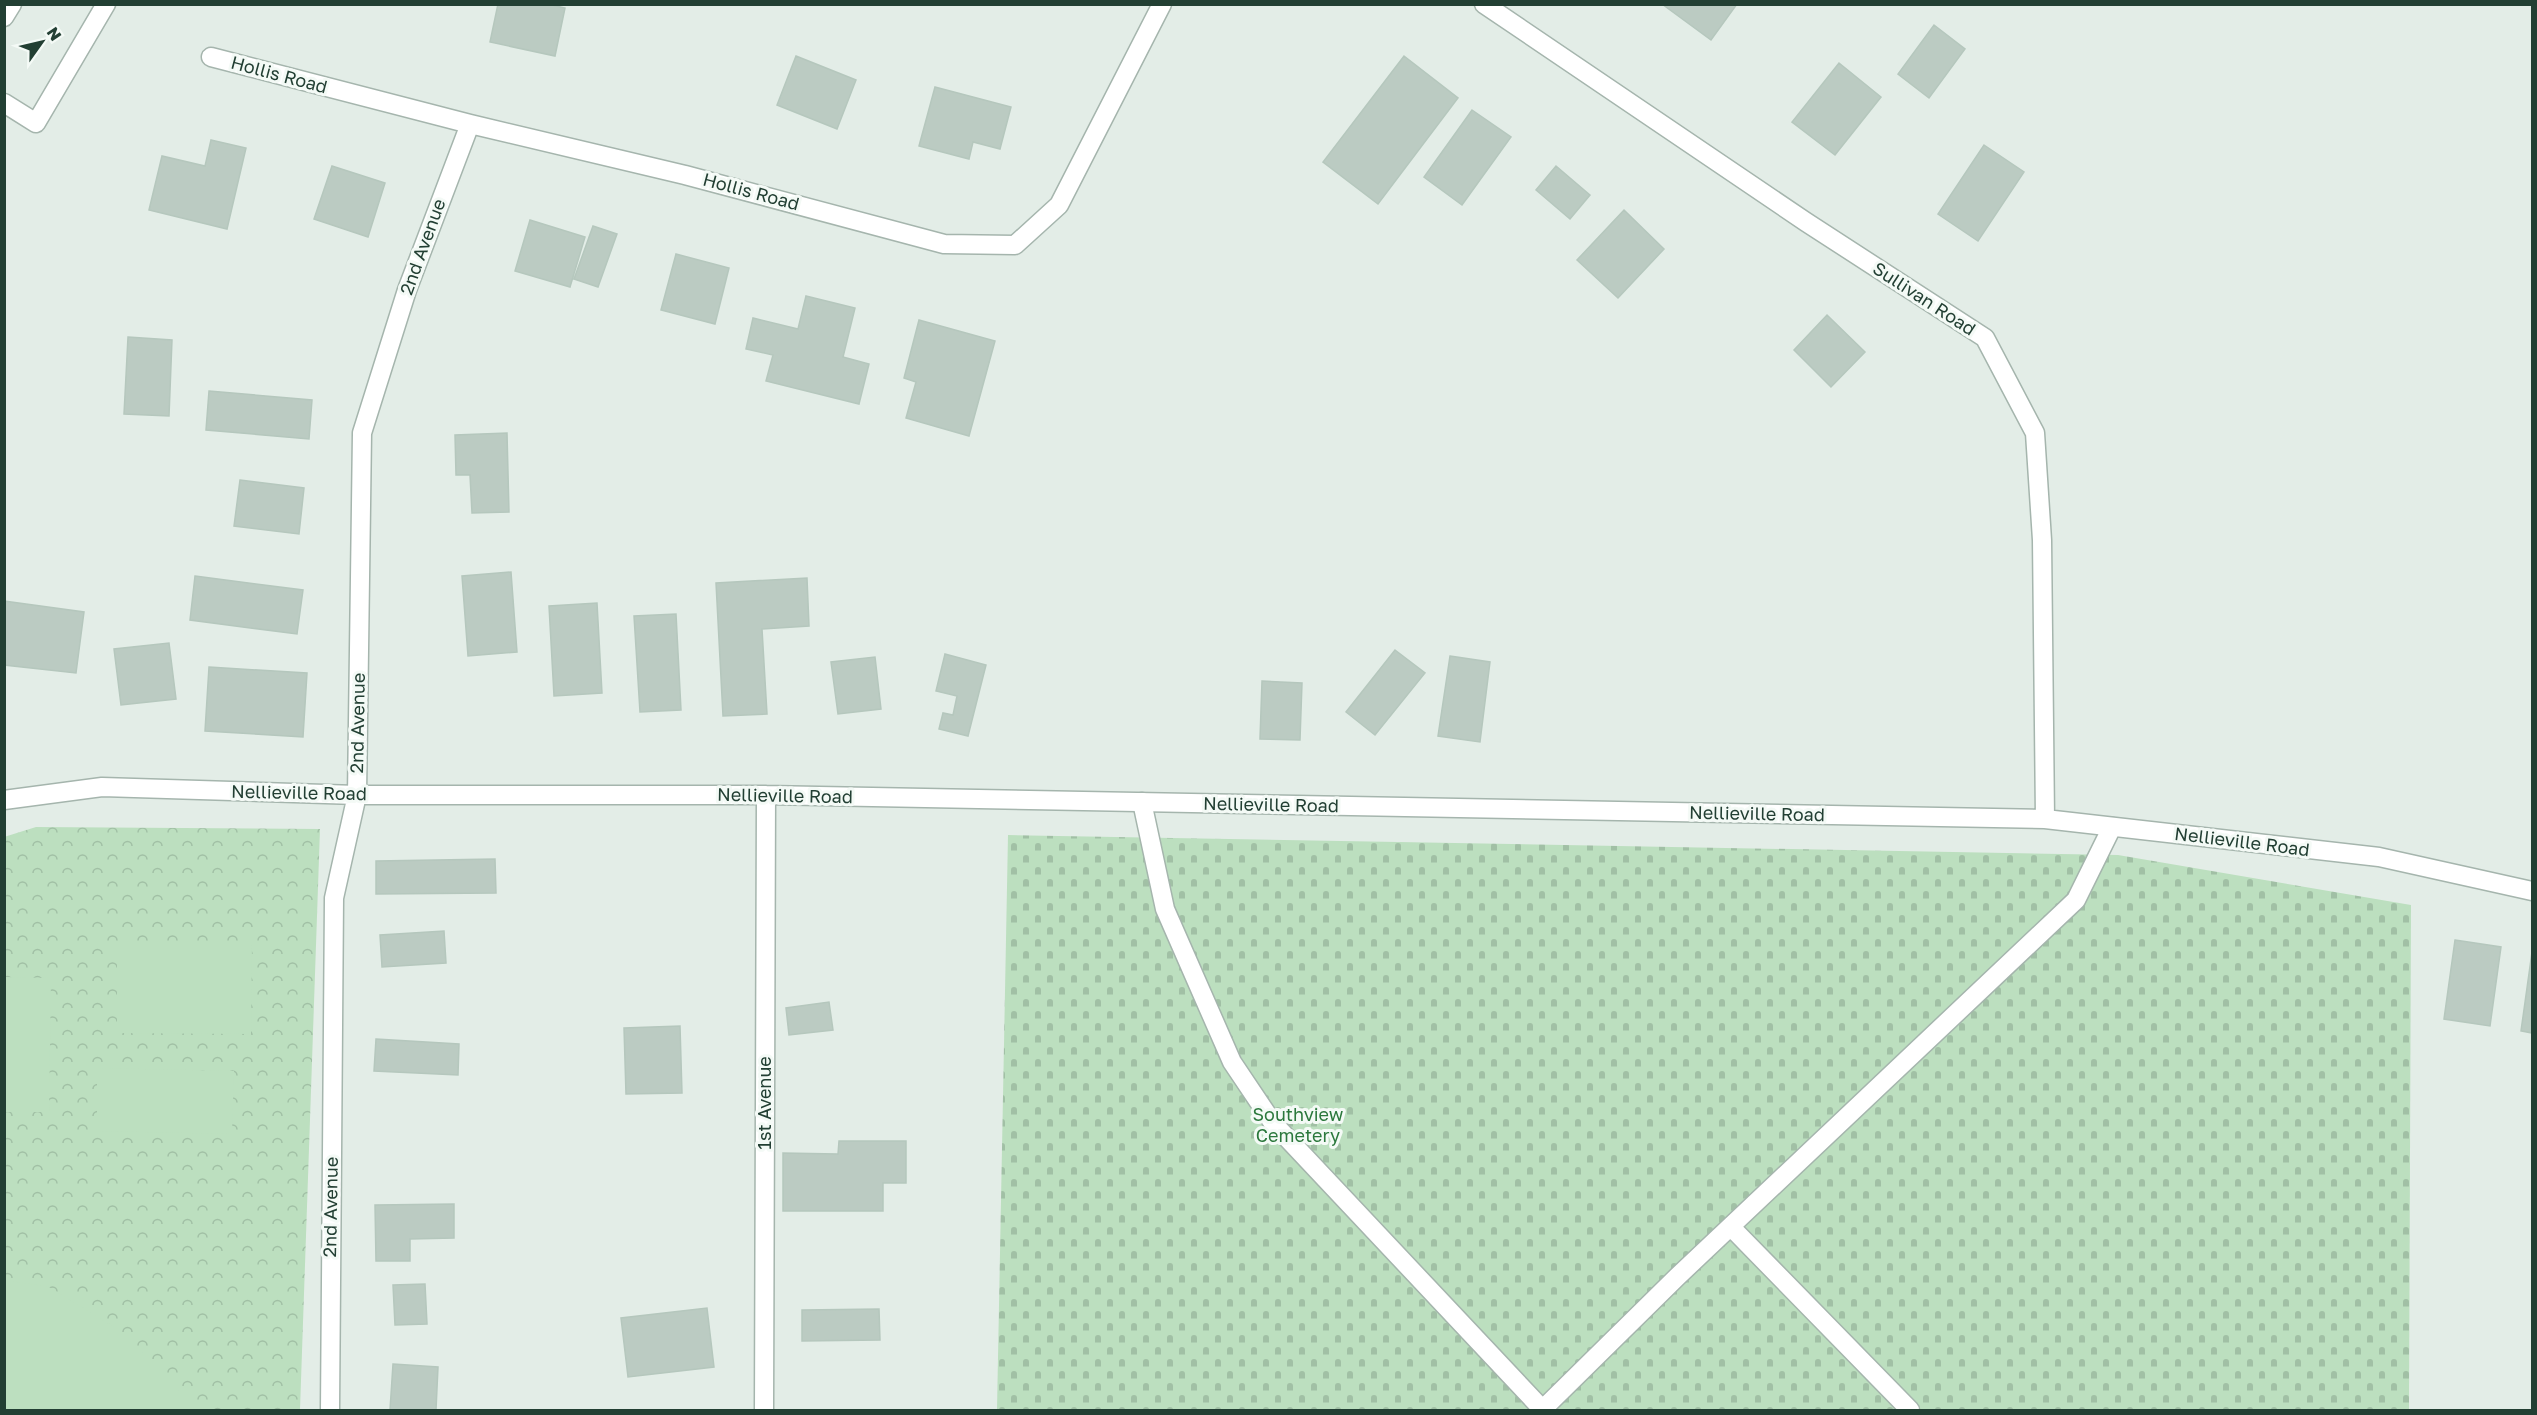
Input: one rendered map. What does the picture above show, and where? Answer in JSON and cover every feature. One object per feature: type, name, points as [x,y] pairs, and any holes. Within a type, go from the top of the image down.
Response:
[{"type":"street","points":[[4,17],[12,4]]},
{"type":"street","points":[[4,104],[36,123],[106,4]]},
{"type":"street","name":"Hollis Road","points":[[212,57],[470,124],[685,175],[944,244],[1015,245],[1059,205],[1162,4]]},
{"type":"street","name":"Sullivan Road","points":[[1484,4],[1806,222],[1985,338],[2035,433],[2042,540],[2046,819]]},
{"type":"street","name":"2nd Avenue","points":[[330,1410],[334,898],[357,795],[362,433],[407,290],[470,124]]},
{"type":"street","name":"Nellieville Road","points":[[4,800],[102,788],[357,795],[766,795],[2046,819],[2379,858],[2532,891]]},
{"type":"street","name":"1st Avenue","points":[[764,1410],[766,795]]},
{"type":"street","points":[[1142,802],[1165,909],[1232,1062],[1273,1123],[1543,1410],[1731,1227],[2076,900],[2112,826]]},
{"type":"street","points":[[1731,1227],[1910,1410]]},
{"type":"green space","points":[[36,827],[320,829],[300,1410],[5,1410],[4,837]]},
{"type":"green space","name":"Southview Cemetery","points":[[1008,835],[2118,855],[2411,905],[2409,1410],[997,1410]]},
{"type":"green space","points":[[117,943],[252,943],[251,1034],[117,1033]]},
{"type":"green space","points":[[5,977],[51,978],[49,1112],[5,1112]]},
{"type":"green space","points":[[97,1068],[234,1071],[232,1134],[97,1131]]},
{"type":"green space","points":[[5,1280],[49,1287],[124,1333],[197,1410],[5,1410]]},
{"type":"building","points":[[498,4],[548,4],[565,8],[555,56],[490,42]]},
{"type":"building","points":[[1662,4],[1737,4],[1711,40]]},
{"type":"building","points":[[1934,25],[1965,49],[1929,98],[1898,74]]},
{"type":"building","points":[[796,56],[856,80],[837,129],[777,105]]},
{"type":"building","points":[[1404,56],[1458,98],[1378,204],[1323,162]]},
{"type":"building","points":[[1839,63],[1881,97],[1835,155],[1792,122]]},
{"type":"building","points":[[935,87],[1011,107],[1000,149],[973,142],[969,159],[919,146]]},
{"type":"building","points":[[1472,110],[1511,137],[1462,205],[1424,177]]},
{"type":"building","points":[[211,140],[246,148],[227,229],[149,210],[162,156],[205,166]]},
{"type":"building","points":[[1984,145],[2024,172],[1978,241],[1938,214]]},
{"type":"building","points":[[332,166],[385,183],[368,237],[314,219]]},
{"type":"building","points":[[1556,166],[1590,195],[1570,219],[1536,190]]},
{"type":"building","points":[[1624,210],[1664,249],[1618,298],[1577,260]]},
{"type":"building","points":[[530,220],[585,237],[570,287],[515,271]]},
{"type":"building","points":[[593,226],[617,234],[598,287],[574,279]]},
{"type":"building","points":[[676,254],[729,268],[715,324],[661,310]]},
{"type":"building","points":[[806,296],[855,308],[843,357],[869,364],[859,404],[766,381],[773,355],[746,349],[753,318],[798,329]]},
{"type":"building","points":[[1827,315],[1865,352],[1831,387],[1794,350]]},
{"type":"building","points":[[919,320],[995,341],[969,436],[906,418],[916,382],[904,378]]},
{"type":"building","points":[[128,337],[172,340],[169,416],[124,414]]},
{"type":"building","points":[[209,391],[312,400],[309,439],[206,430]]},
{"type":"building","points":[[507,433],[509,512],[472,513],[470,475],[456,475],[455,435]]},
{"type":"building","points":[[240,480],[304,488],[299,534],[234,526]]},
{"type":"building","points":[[511,572],[517,652],[468,656],[462,576]]},
{"type":"building","points":[[195,576],[303,590],[297,634],[190,620]]},
{"type":"building","points":[[807,578],[809,626],[762,629],[767,714],[723,716],[716,583]]},
{"type":"building","points":[[4,601],[84,612],[76,673],[4,665]]},
{"type":"building","points":[[597,603],[602,693],[554,696],[549,606]]},
{"type":"building","points":[[676,614],[681,710],[640,712],[634,616]]},
{"type":"building","points":[[169,643],[176,699],[121,705],[114,649]]},
{"type":"building","points":[[1395,650],[1425,673],[1375,735],[1346,712]]},
{"type":"building","points":[[945,654],[986,665],[968,736],[939,729],[943,713],[953,715],[957,696],[936,691]]},
{"type":"building","points":[[1450,656],[1490,662],[1480,742],[1438,736]]},
{"type":"building","points":[[875,657],[881,709],[838,714],[831,662]]},
{"type":"building","points":[[209,667],[307,673],[303,737],[205,731]]},
{"type":"building","points":[[1262,681],[1302,683],[1300,740],[1260,739]]},
{"type":"building","points":[[495,859],[496,893],[376,894],[376,861]]},
{"type":"building","points":[[444,931],[446,963],[382,967],[380,935]]},
{"type":"building","points":[[2455,940],[2501,947],[2490,1026],[2444,1019]]},
{"type":"building","points":[[2532,952],[2532,1033],[2521,1031]]},
{"type":"building","points":[[829,1002],[833,1030],[789,1035],[786,1008]]},
{"type":"building","points":[[680,1026],[682,1093],[626,1094],[624,1028]]},
{"type":"building","points":[[376,1039],[459,1044],[458,1075],[374,1071]]},
{"type":"building","points":[[839,1141],[906,1141],[906,1183],[883,1183],[883,1211],[783,1211],[783,1153],[838,1154]]},
{"type":"building","points":[[454,1204],[454,1238],[410,1239],[410,1261],[376,1261],[375,1205]]},
{"type":"building","points":[[425,1284],[427,1324],[395,1325],[393,1285]]},
{"type":"building","points":[[707,1308],[714,1367],[628,1377],[621,1318]]},
{"type":"building","points":[[879,1309],[880,1340],[802,1341],[802,1310]]},
{"type":"building","points":[[393,1364],[438,1367],[436,1410],[390,1410]]}]
